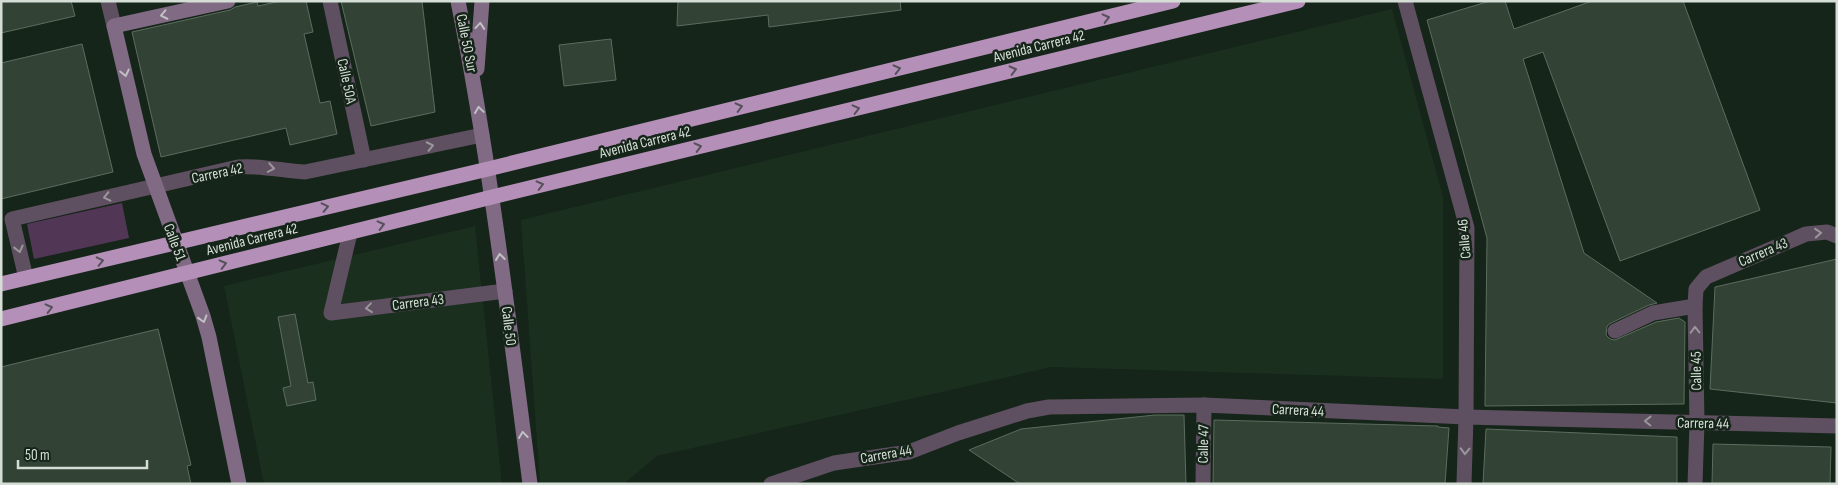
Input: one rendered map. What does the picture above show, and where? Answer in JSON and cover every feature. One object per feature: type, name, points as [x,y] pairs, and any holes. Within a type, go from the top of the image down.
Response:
[{"type":"highway","name":"Avenida Carrera 42","points":[[1,284],[488,169],[1173,1]]},
{"type":"highway","name":"Avenida Carrera 42","points":[[1,320],[492,197],[1298,1]]},
{"type":"street","name":"Calle 51","points":[[108,1],[144,154],[209,337],[240,484]]},
{"type":"street","points":[[114,26],[228,1]]},
{"type":"street","name":"Calle 50A","points":[[330,1],[364,160]]},
{"type":"street","name":"Calle 50 Sur","points":[[458,1],[475,85],[488,169]]},
{"type":"street","name":"Calle 50 Sur","points":[[475,85],[482,1]]},
{"type":"street","name":"Calle 46","points":[[1405,1],[1467,228],[1464,484]]},
{"type":"street","name":"Carrera 42","points":[[26,278],[12,219],[238,167],[251,166],[305,172],[482,135]]},
{"type":"street","name":"Calle 50","points":[[488,169],[530,484]]},
{"type":"street","name":"Carrera 43","points":[[350,232],[331,312],[505,292]]},
{"type":"street","name":"Carrera 43","points":[[1696,289],[1706,277],[1806,234],[1827,232],[1837,236]]},
{"type":"street","name":"Calle 45","points":[[1694,484],[1697,423],[1696,289]]},
{"type":"street","points":[[1615,331],[1653,313],[1695,306]]},
{"type":"street","name":"Carrera 44","points":[[771,484],[834,463],[909,452],[958,433],[1027,411],[1049,407],[1204,405],[1466,417],[1837,426]]},
{"type":"street","name":"Calle 47","points":[[1203,484],[1204,405]]},
{"type":"shaded area","points":[[1392,9],[1443,197],[1443,379],[1052,367],[657,456],[624,484],[540,484],[521,220]]},
{"type":"shaded area","points":[[122,203],[129,238],[34,259],[27,224]]},
{"type":"shaded area","points":[[475,226],[502,484],[264,484],[224,286]]},
{"type":"building","points":[[1,1],[71,1],[75,16],[1,33]]},
{"type":"building","points":[[281,1],[306,1],[313,32],[304,34],[320,103],[330,101],[337,134],[290,145],[286,128],[161,157],[132,32],[257,2],[258,6]]},
{"type":"building","points":[[341,1],[422,1],[435,112],[371,126]]},
{"type":"building","points":[[678,1],[900,1],[901,10],[769,27],[768,15],[677,26]]},
{"type":"building","points":[[1490,1],[1505,1],[1514,29],[1592,1],[1683,1],[1760,210],[1620,261],[1543,52],[1523,59],[1584,253],[1657,303],[1611,323],[1607,326],[1606,335],[1610,339],[1615,340],[1656,322],[1679,318],[1685,322],[1684,404],[1485,406],[1487,238],[1427,20]]},
{"type":"building","points":[[611,39],[616,80],[564,86],[559,45]]},
{"type":"building","points":[[82,44],[113,172],[1,199],[1,63]]},
{"type":"building","points":[[1837,259],[1837,403],[1710,389],[1715,287]]},
{"type":"building","points":[[295,314],[308,383],[313,382],[316,400],[287,406],[283,388],[291,386],[278,317]]},
{"type":"building","points":[[158,329],[191,465],[187,466],[191,484],[1,484],[1,367]]},
{"type":"building","points":[[1155,415],[1184,415],[1186,484],[1020,484],[969,450],[1021,429]]},
{"type":"building","points":[[1214,420],[1438,426],[1449,428],[1445,484],[1213,484]]},
{"type":"building","points":[[1486,429],[1677,437],[1677,484],[1483,484]]},
{"type":"building","points":[[1713,444],[1831,447],[1830,484],[1712,484]]}]
